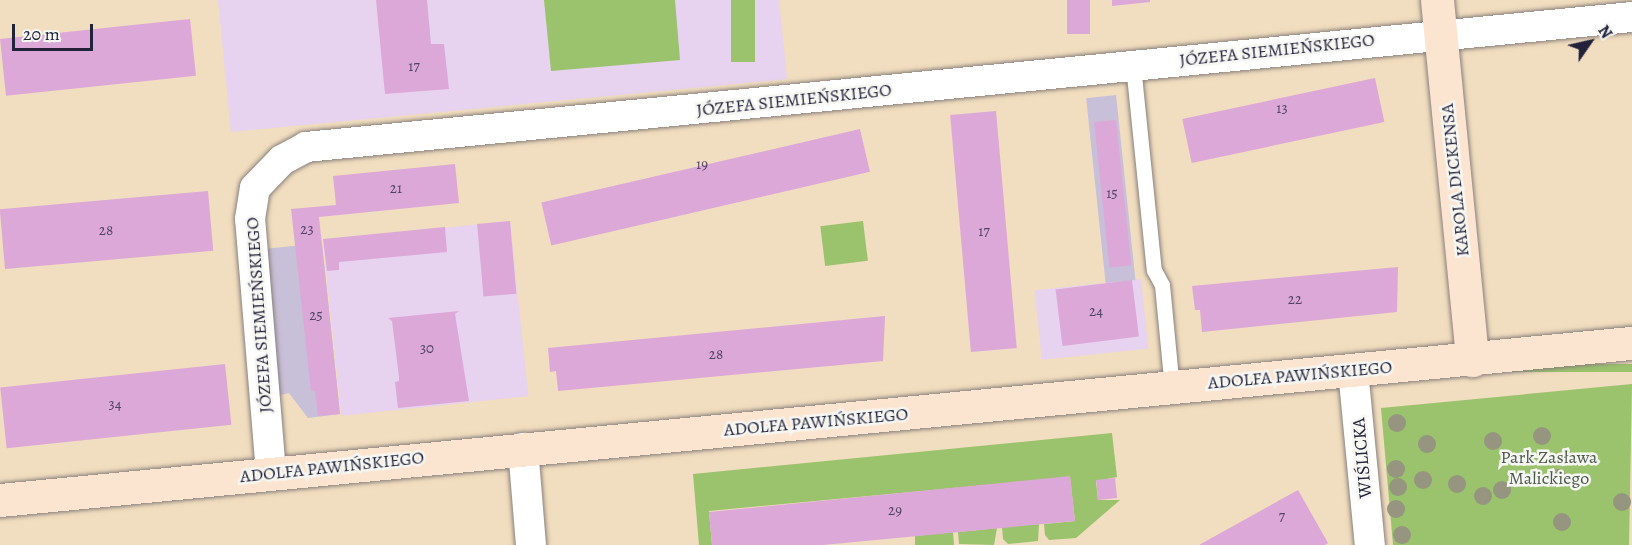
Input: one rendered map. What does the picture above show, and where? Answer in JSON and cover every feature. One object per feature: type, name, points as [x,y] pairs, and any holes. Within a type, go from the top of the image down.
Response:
[{"type":"street","name":"KAROLA DICKENSA","points":[[1437,0],[1472,360]]},
{"type":"street","name":"JÓZEFA SIEMIEŃSKIEGO","points":[[271,473],[250,219],[255,188],[282,160],[306,147],[1441,33],[1632,17]]},
{"type":"street","name":"ADOLFA PAWIŃSKIEGO","points":[[0,500],[1632,343]]},
{"type":"street","name":"WIŚLICKA","points":[[1353,370],[1370,545]]},
{"type":"street","points":[[523,448],[531,545]]},
{"type":"lane","points":[[1133,65],[1154,270],[1162,285],[1172,388]]},
{"type":"shaded area","points":[[218,0],[779,0],[787,79],[231,132]]},
{"type":"shaded area","points":[[1116,95],[1135,280],[1106,283],[1086,98]]},
{"type":"shaded area","points":[[510,221],[528,396],[341,416],[323,241]]},
{"type":"shaded area","points":[[322,243],[340,414],[308,418],[289,393],[276,396],[264,249]]},
{"type":"shaded area","points":[[1141,279],[1148,349],[1042,360],[1035,290]]},
{"type":"green space","points":[[544,0],[675,0],[680,60],[551,71]]},
{"type":"green space","points":[[731,0],[755,0],[755,62],[731,62]]},
{"type":"green space","points":[[863,221],[868,261],[825,266],[820,226]]},
{"type":"green space","points":[[1418,364],[1632,364],[1632,372],[1418,372]]},
{"type":"green space","name":"Park Zasława Malickiego","points":[[1632,384],[1629,545],[1393,545],[1381,408]]},
{"type":"green space","points":[[1112,433],[1117,477],[1096,481],[1098,500],[1120,500],[1076,538],[1049,540],[1045,535],[1044,524],[1075,521],[1070,477],[709,511],[712,545],[699,545],[693,474]]},
{"type":"green space","points":[[1039,524],[1038,541],[1008,544],[1003,539],[1002,527]]},
{"type":"green space","points":[[997,528],[994,545],[959,544],[958,532]]},
{"type":"green space","points":[[953,532],[954,545],[915,545],[915,536]]},
{"type":"building","points":[[376,0],[427,0],[431,44],[444,44],[449,89],[385,94]]},
{"type":"building","points":[[1067,0],[1090,0],[1090,34],[1067,34]]},
{"type":"building","points":[[1112,0],[1150,0],[1150,2],[1112,6]]},
{"type":"building","points":[[190,19],[196,76],[6,96],[0,39]]},
{"type":"building","points":[[1375,78],[1384,122],[1192,163],[1182,119]]},
{"type":"building","points":[[996,111],[1017,348],[971,352],[950,115]]},
{"type":"building","points":[[1116,120],[1131,265],[1109,267],[1094,122]]},
{"type":"building","points":[[860,129],[870,172],[551,245],[541,203]]},
{"type":"building","points":[[455,164],[459,203],[319,217],[340,414],[318,416],[315,391],[311,391],[291,209],[336,205],[333,176]]},
{"type":"building","points":[[208,191],[213,251],[5,269],[0,209]]},
{"type":"building","points":[[510,221],[516,294],[483,297],[477,224]]},
{"type":"building","points":[[445,227],[447,252],[339,262],[339,270],[327,271],[323,239]]},
{"type":"building","points":[[1398,267],[1397,312],[1202,332],[1200,310],[1195,310],[1192,286]]},
{"type":"building","points":[[1132,280],[1139,337],[1063,346],[1056,289]]},
{"type":"building","points":[[459,311],[455,314],[469,401],[398,408],[395,382],[399,381],[399,377],[392,321],[388,318]]},
{"type":"building","points":[[885,316],[883,361],[558,391],[556,371],[550,372],[548,348]]},
{"type":"building","points":[[225,364],[231,425],[7,448],[0,388]]},
{"type":"building","points":[[1070,476],[1075,521],[823,545],[712,545],[709,512]]},
{"type":"building","points":[[1115,478],[1117,498],[1098,500],[1096,480]]},
{"type":"building","points":[[1298,490],[1328,543],[1325,545],[1199,545]]}]
